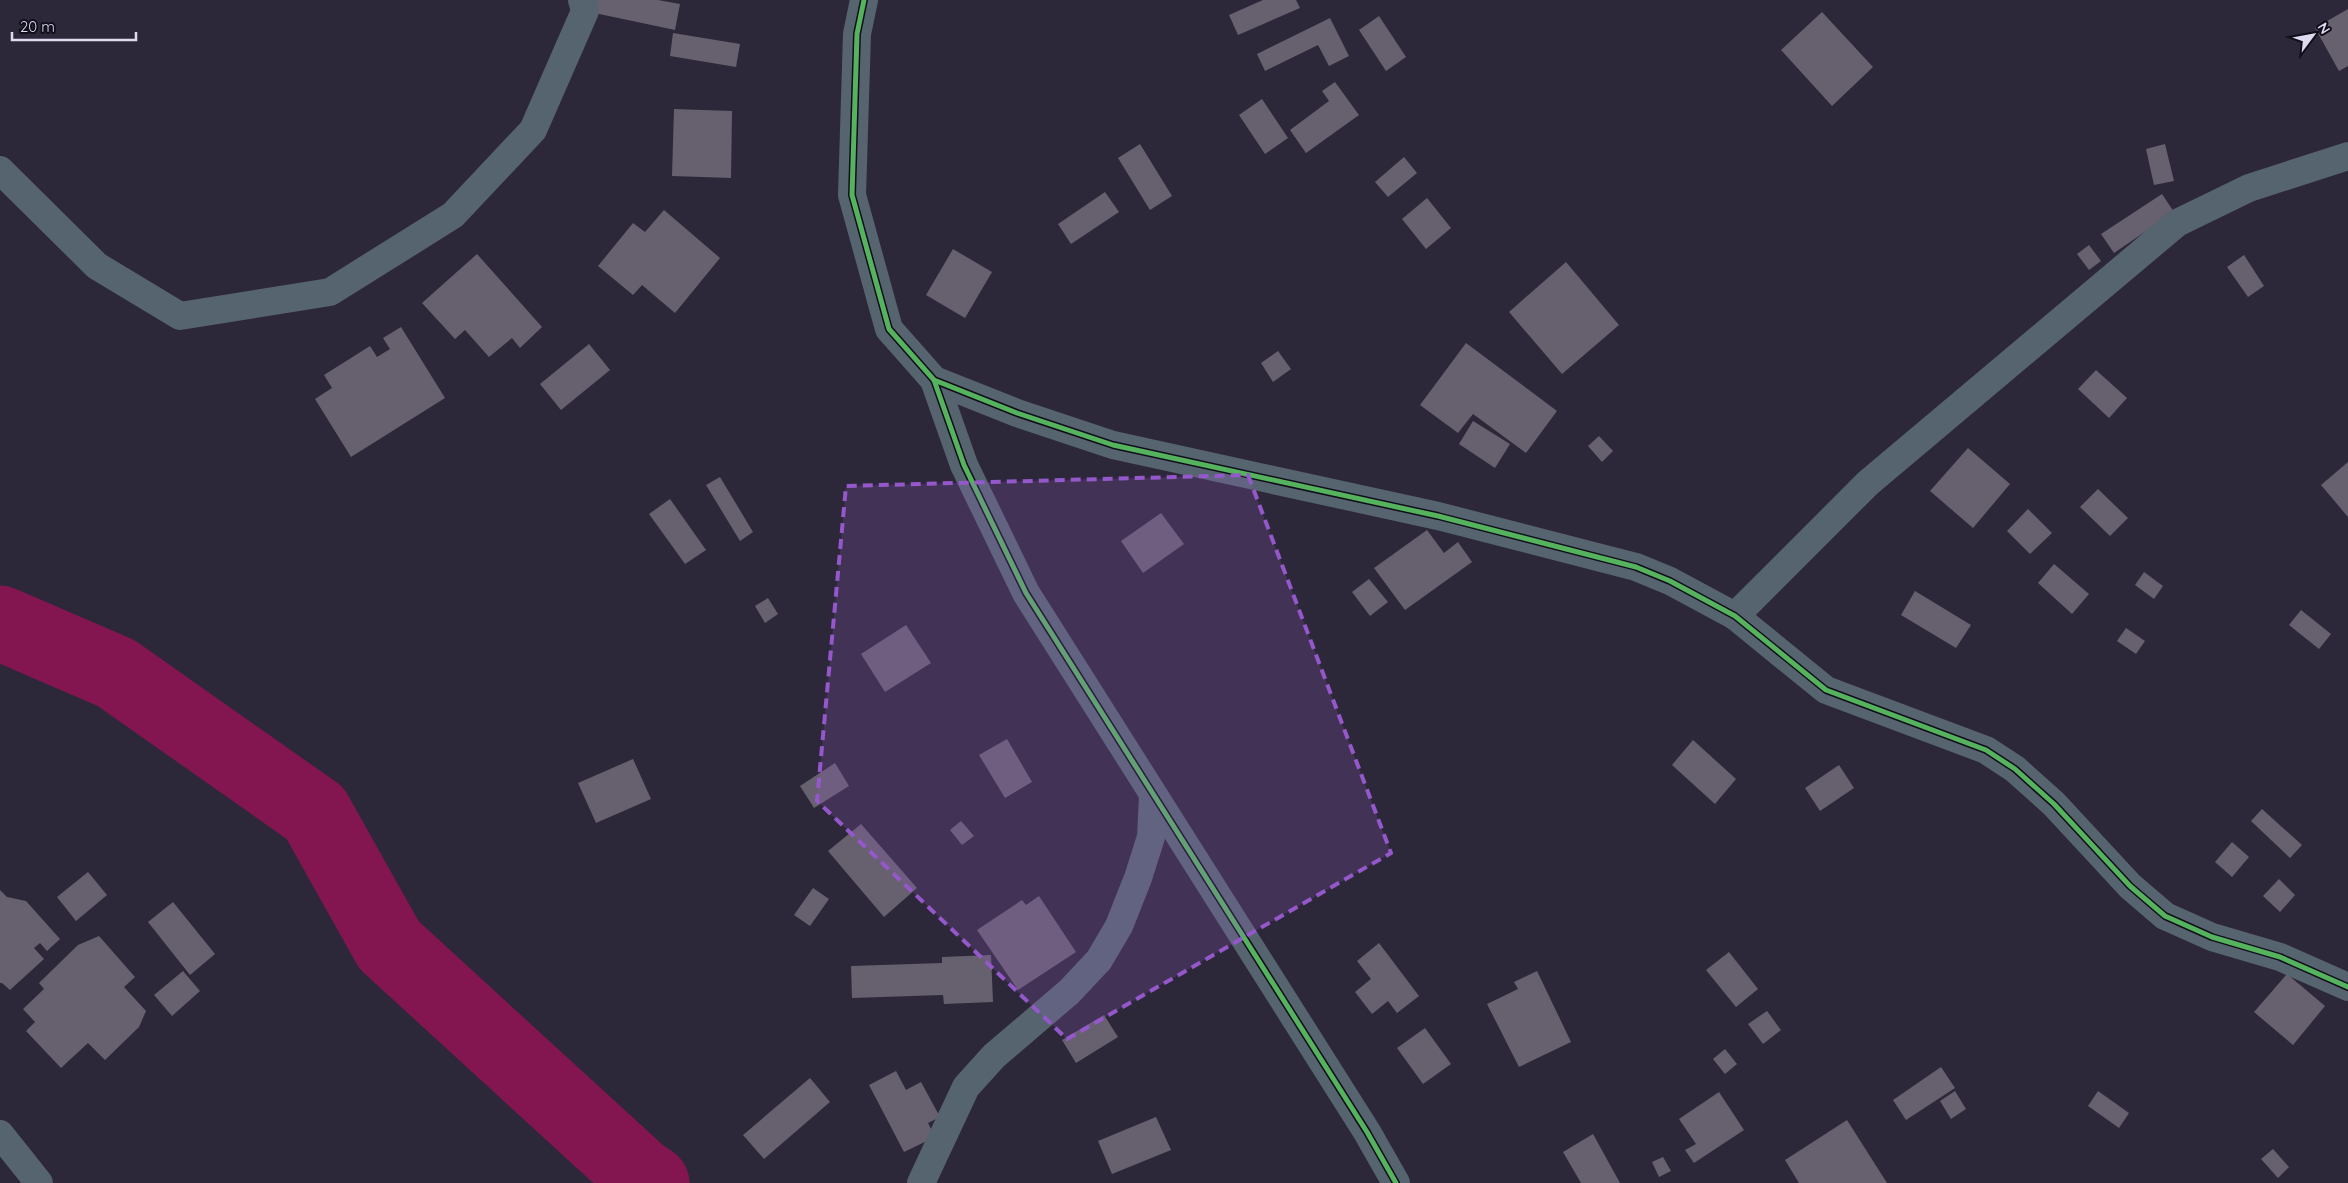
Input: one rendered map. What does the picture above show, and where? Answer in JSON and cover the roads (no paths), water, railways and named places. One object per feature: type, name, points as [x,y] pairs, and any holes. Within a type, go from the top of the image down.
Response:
[{"type":"street","points":[[0,170],[98,266],[180,316],[330,292],[453,215],[533,130],[585,11],[582,0]]},
{"type":"street","points":[[864,0],[857,34],[852,195],[889,329],[934,380],[964,465],[1026,593],[1367,1132],[1396,1183]]},
{"type":"street","points":[[1735,616],[1868,483],[2177,223],[2249,188],[2348,156]]},
{"type":"street","points":[[934,380],[1017,413],[1113,445],[1438,516],[1636,567],[1670,581],[1735,616],[1826,690],[1986,750],[2015,769],[2054,804],[2130,886],[2165,916],[2212,937],[2280,957],[2348,987]]},
{"type":"street","points":[[921,1183],[966,1088],[994,1056],[1070,992],[1099,960],[1119,926],[1152,837],[1153,796]]},
{"type":"street","points":[[0,1134],[39,1183]]},
{"type":"waterway","points":[[0,623],[116,673],[315,813],[389,945],[640,1175],[652,1183]]},
{"type":"waterway","points":[[638,1183],[640,1175]]}]
